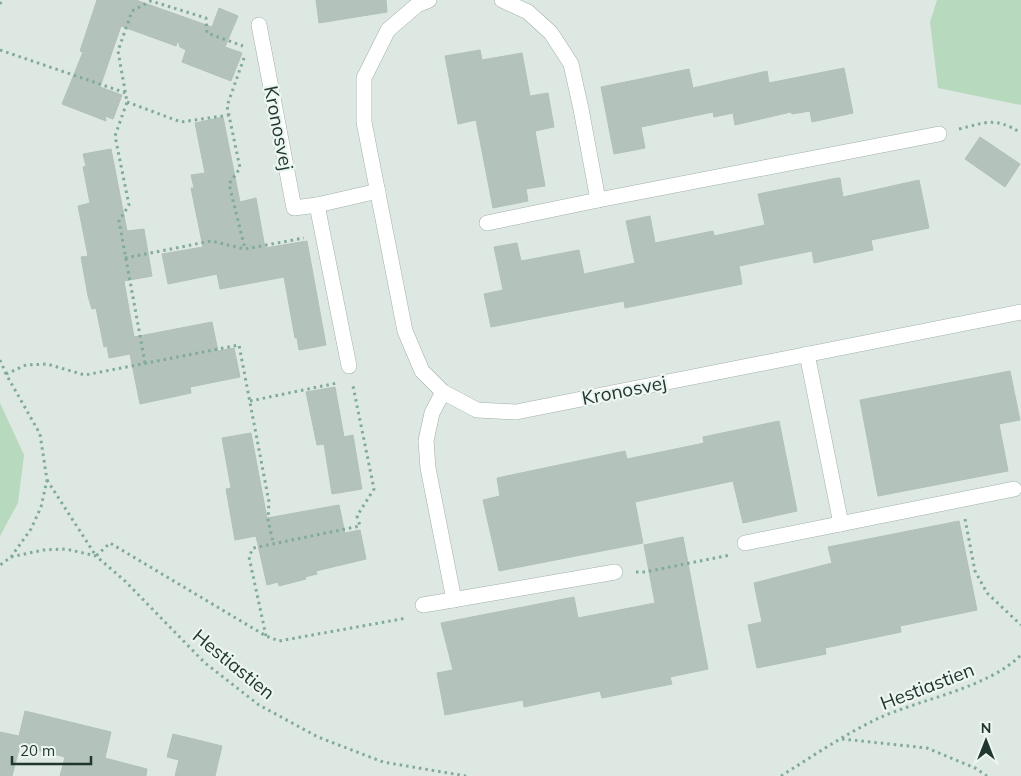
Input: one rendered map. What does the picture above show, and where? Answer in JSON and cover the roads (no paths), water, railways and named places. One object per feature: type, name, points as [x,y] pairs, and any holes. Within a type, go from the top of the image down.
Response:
[{"type":"street","points":[[502,0],[528,12],[552,33],[570,64],[582,109],[598,200]]},
{"type":"street","name":"Kronosvej","points":[[420,2],[388,30],[364,78],[364,122],[405,331],[422,372],[443,392],[477,410],[516,412],[1021,312]]},
{"type":"street","name":"Kronosvej","points":[[259,26],[294,208],[317,205],[378,191]]},
{"type":"street","points":[[487,223],[939,134]]},
{"type":"street","points":[[317,205],[350,373]]},
{"type":"street","points":[[807,354],[841,524]]},
{"type":"street","points":[[443,392],[432,413],[426,440],[428,468],[454,600]]},
{"type":"street","points":[[746,543],[1014,489]]},
{"type":"street","points":[[423,605],[615,572]]}]
